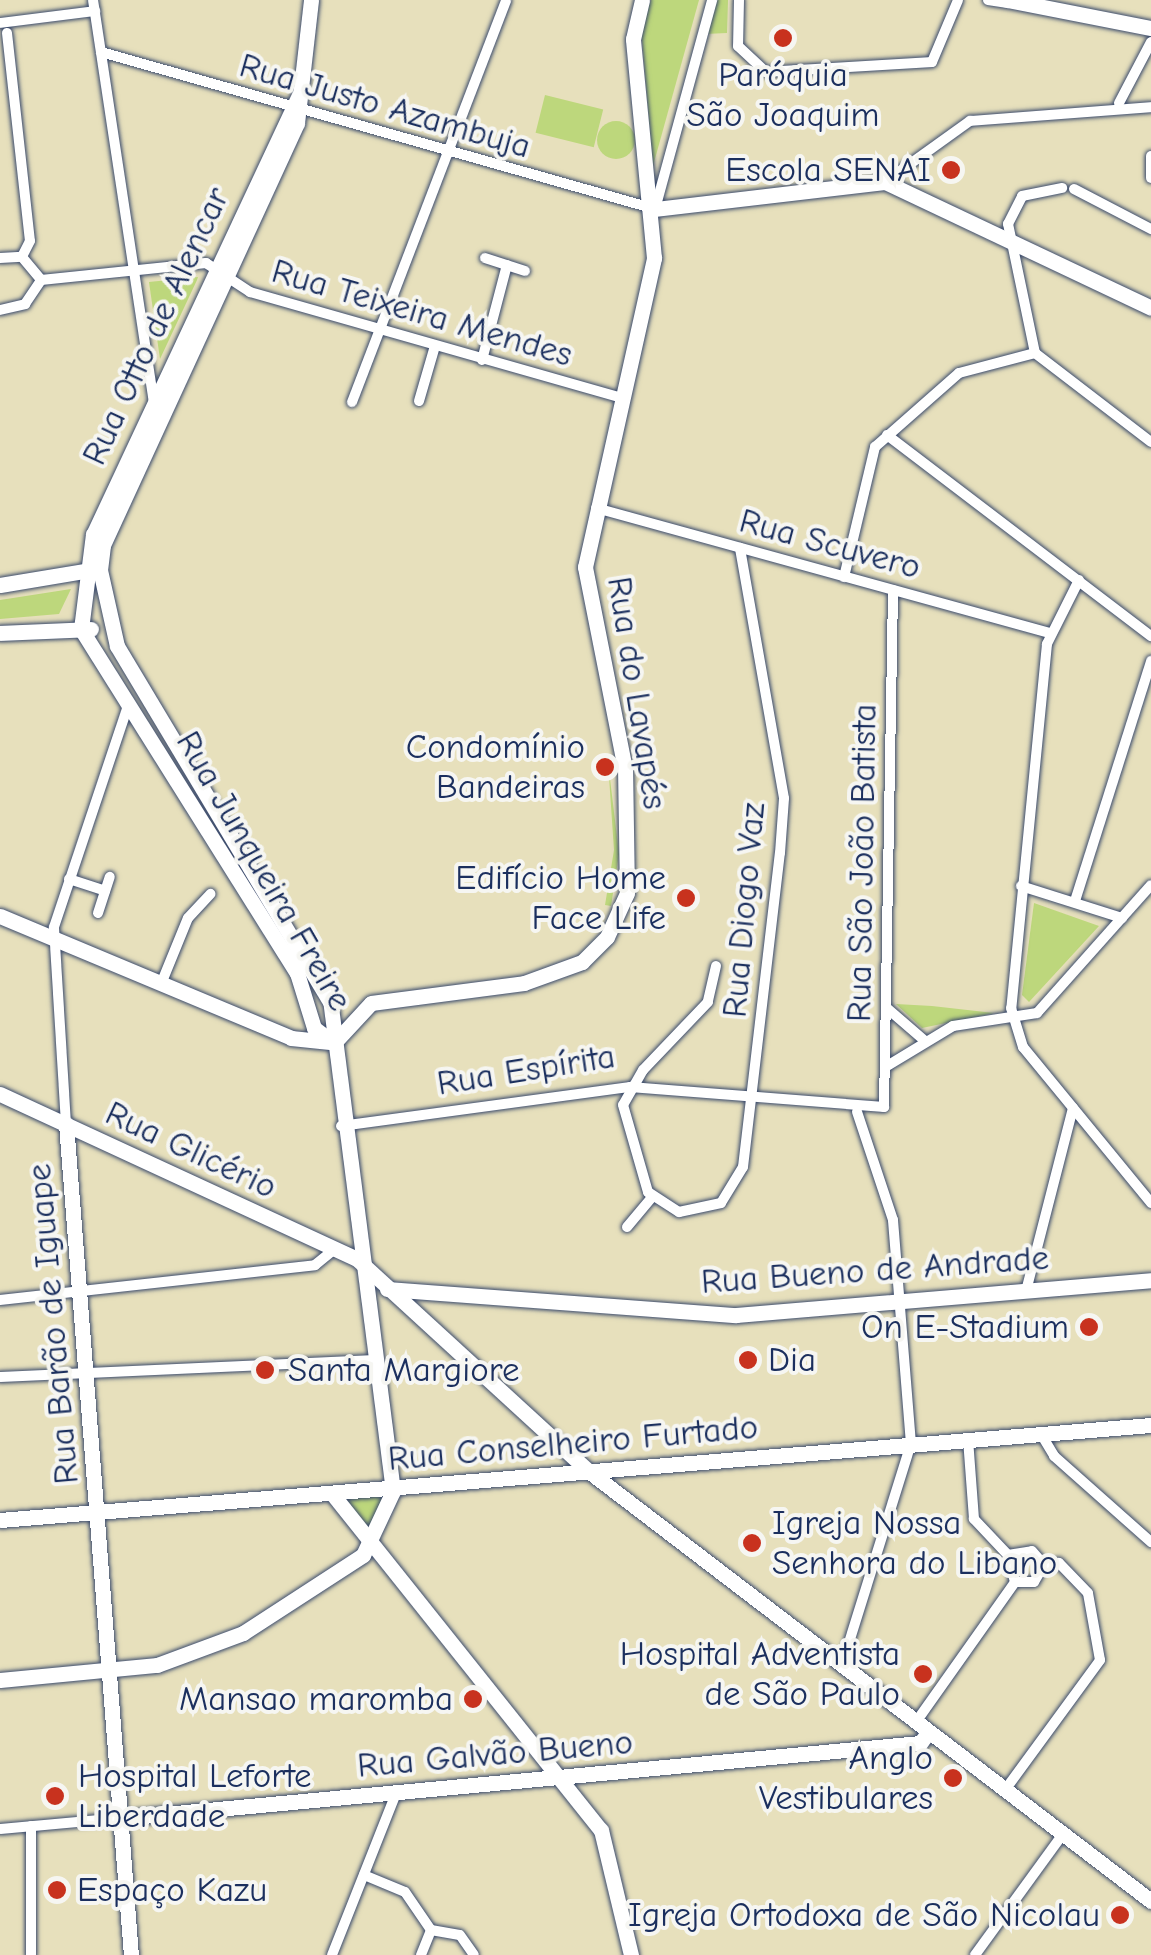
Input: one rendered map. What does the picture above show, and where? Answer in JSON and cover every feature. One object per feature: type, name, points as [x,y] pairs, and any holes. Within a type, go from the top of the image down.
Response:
[{"type":"street","points":[[296,105],[311,0]]},
{"type":"street","points":[[352,402],[506,0]]},
{"type":"street","name":"Rua do Lavapés","points":[[334,1043],[371,1004],[524,983],[570,967],[596,951],[621,911],[631,875],[625,769],[586,586],[596,508],[652,276],[655,209],[634,39],[642,0]]},
{"type":"street","points":[[712,0],[655,209],[884,182],[961,124],[1119,103],[1151,107]]},
{"type":"street","points":[[739,0],[738,46],[766,72],[932,62],[958,0]]},
{"type":"street","points":[[988,0],[1151,28]]},
{"type":"street","points":[[22,258],[30,241],[3,28],[94,5],[154,403]]},
{"type":"street","points":[[1119,103],[1151,42]]},
{"type":"street","name":"Rua Justo Azambuja","points":[[101,52],[655,209]]},
{"type":"street","name":"Rua Otto de Alencar","points":[[92,570],[154,403],[214,268],[296,105]]},
{"type":"street","name":"Rua Otto de Alencar","points":[[92,570],[228,281],[296,105]]},
{"type":"street","points":[[1151,156],[1151,178]]},
{"type":"street","points":[[884,182],[1151,308]]},
{"type":"street","points":[[1062,188],[1022,196],[1006,238],[1035,352],[1151,442]]},
{"type":"street","points":[[1074,189],[1151,229]]},
{"type":"street","points":[[0,258],[22,258],[41,280]]},
{"type":"street","points":[[485,258],[525,271]]},
{"type":"street","points":[[482,360],[507,265]]},
{"type":"street","points":[[0,310],[25,304],[41,280],[133,268],[214,268]]},
{"type":"street","name":"Rua Teixeira Mendes","points":[[214,268],[228,281],[379,330],[621,398]]},
{"type":"street","points":[[419,401],[435,346]]},
{"type":"street","points":[[844,577],[866,461],[886,435],[959,373],[1035,352]]},
{"type":"street","points":[[886,435],[1151,636]]},
{"type":"street","name":"Rua Scuvero","points":[[596,508],[1050,633]]},
{"type":"street","name":"Rua Diogo Vaz","points":[[652,1198],[693,1212],[730,1194],[754,1100],[784,798],[740,548]]},
{"type":"street","points":[[0,584],[92,570],[81,629]]},
{"type":"street","name":"Rua Junqueira Freire","points":[[92,570],[110,630],[248,877],[303,986],[312,1026],[334,1043]]},
{"type":"street","points":[[1080,580],[1050,633],[1021,886],[1013,1020],[1073,1108],[1151,1203]]},
{"type":"street","name":"Rua São João Batista","points":[[857,1112],[884,1107],[887,1066],[893,590]]},
{"type":"street","name":"Rua Junqueira Freire","points":[[81,629],[330,1002],[334,1043]]},
{"type":"street","points":[[0,633],[110,630]]},
{"type":"street","points":[[1076,901],[1151,662]]},
{"type":"street","name":"Rua Barão de Iguape","points":[[130,700],[68,880],[53,938],[131,1955]]},
{"type":"street","points":[[98,913],[110,877]]},
{"type":"street","points":[[68,880],[105,892]]},
{"type":"street","points":[[887,1066],[925,1041],[962,1024],[1013,1020],[1037,1013],[1151,884]]},
{"type":"street","points":[[1021,886],[1122,918]]},
{"type":"street","points":[[161,984],[188,918],[210,894]]},
{"type":"street","points":[[0,916],[291,1038],[334,1043],[354,1238],[392,1465],[392,1491],[373,1543],[242,1633],[195,1656],[112,1670],[0,1680]]},
{"type":"street","name":"Rua Espírita","points":[[340,1126],[630,1087],[708,1002],[716,966]]},
{"type":"street","points":[[888,1009],[925,1041]]},
{"type":"street","points":[[627,1227],[652,1198],[624,1117],[630,1087],[857,1112],[892,1214],[911,1444],[842,1665]]},
{"type":"street","name":"Rua Glicério","points":[[0,1094],[357,1259]]},
{"type":"street","points":[[1026,1291],[1073,1108]]},
{"type":"street","points":[[1070,1129],[1088,1126]]},
{"type":"street","points":[[0,1300],[315,1265],[354,1238]]},
{"type":"street","points":[[357,1259],[587,1470],[1151,1901]]},
{"type":"street","name":"Rua Bueno de Andrade","points":[[364,1295],[388,1288],[736,1316],[1151,1280]]},
{"type":"street","points":[[0,1376],[376,1360]]},
{"type":"street","name":"Rua Conselheiro Furtado","points":[[0,1520],[334,1496],[587,1470],[1151,1425]]},
{"type":"street","points":[[1042,1434],[1054,1456],[1151,1542]]},
{"type":"street","points":[[923,1727],[1015,1582],[1008,1556],[974,1519],[968,1440]]},
{"type":"street","points":[[392,1465],[414,1489]]},
{"type":"street","points":[[334,1496],[605,1837],[631,1955]]},
{"type":"street","points":[[1008,1556],[1032,1551],[1044,1565]]},
{"type":"street","points":[[1005,1790],[1100,1660],[1088,1593],[1059,1563],[1044,1565]]},
{"type":"street","points":[[1015,1582],[1039,1580],[1044,1565]]},
{"type":"street","name":"Rua Galvão Bueno","points":[[0,1828],[920,1743],[923,1727]]},
{"type":"street","points":[[332,1955],[396,1793]]},
{"type":"street","points":[[31,1826],[31,1955]]},
{"type":"street","points":[[975,1955],[1063,1834]]},
{"type":"street","points":[[364,1875],[405,1892],[431,1930],[460,1935],[474,1955]]},
{"type":"street","points":[[421,1955],[431,1930]]},
{"type":"green space","points":[[651,0],[699,0],[653,166],[641,27]]},
{"type":"green space","points":[[713,0],[728,0],[727,33],[705,34]]},
{"type":"green space","points":[[545,95],[603,110],[594,147],[536,133]]},
{"type":"green space","points":[[616,121],[629,127],[635,140],[629,153],[616,159],[603,153],[597,140],[603,127]]},
{"type":"green space","points":[[198,277],[197,280],[160,359],[149,282]]},
{"type":"green space","points":[[71,589],[59,614],[0,619],[0,600]]},
{"type":"green space","points":[[608,762],[619,854],[611,906],[605,905],[614,850]]},
{"type":"green space","points":[[1034,903],[1099,926],[1029,1002],[1022,995]]},
{"type":"green space","points":[[896,1004],[932,1006],[994,1013],[922,1028]]},
{"type":"green space","points":[[389,1495],[371,1538],[338,1499]]},
{"type":"place","name":"Paróquia São Joaquim","points":[[783,38]]},
{"type":"place","name":"Escola SENAI","points":[[951,170]]},
{"type":"place","name":"Condomínio Bandeiras","points":[[605,767]]},
{"type":"place","name":"Edifício Home Face Life","points":[[686,898]]},
{"type":"place","name":"On E-Stadium","points":[[1089,1327]]},
{"type":"place","name":"Dia","points":[[748,1360]]},
{"type":"place","name":"Santa Margiore","points":[[265,1370]]},
{"type":"place","name":"Igreja Nossa Senhora do Libano","points":[[752,1543]]},
{"type":"place","name":"Hospital Adventista de São Paulo","points":[[923,1674]]},
{"type":"place","name":"Mansao maromba","points":[[473,1699]]},
{"type":"place","name":"Anglo Vestibulares","points":[[953,1778]]},
{"type":"place","name":"Hospital Leforte Liberdade","points":[[55,1796]]},
{"type":"place","name":"Espaço Kazu","points":[[57,1890]]},
{"type":"place","name":"Igreja Ortodoxa de São Nicolau","points":[[1120,1915]]}]
